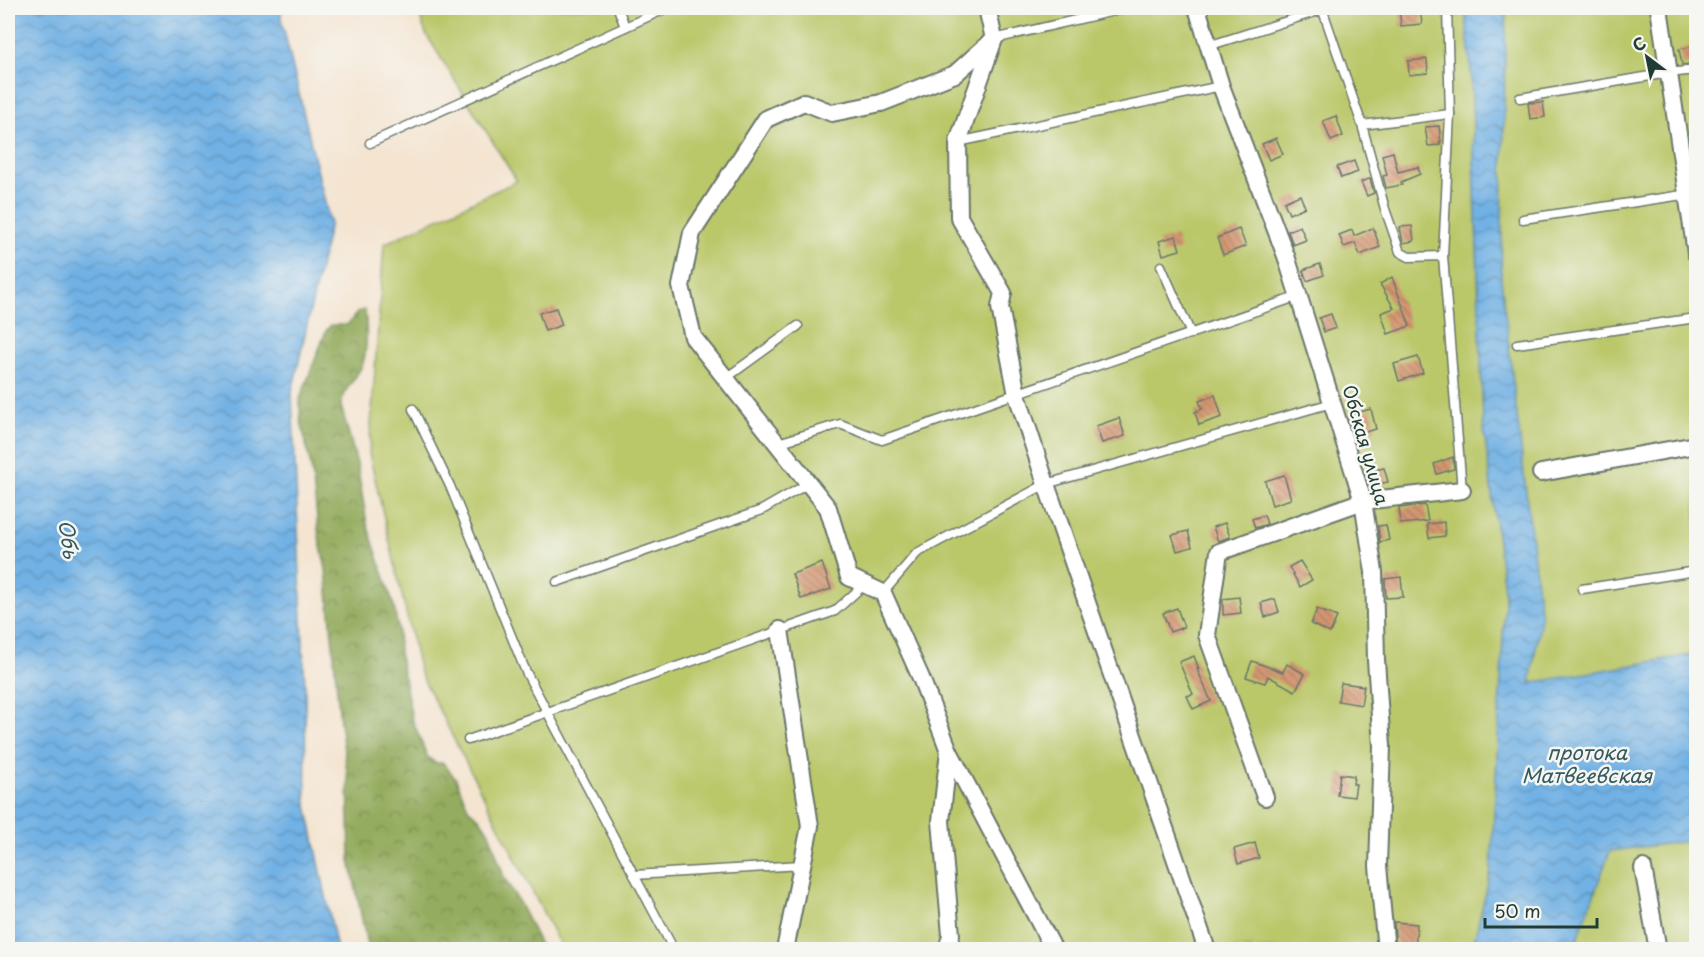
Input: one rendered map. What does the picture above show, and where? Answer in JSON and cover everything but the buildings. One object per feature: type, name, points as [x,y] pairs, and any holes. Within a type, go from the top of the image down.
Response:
[{"type":"street","points":[[987,8],[994,39],[958,142],[959,217],[1003,293],[1000,307],[1017,394],[1206,950]]},
{"type":"street","name":"Обская улица","points":[[1197,8],[1221,86],[1286,256],[1363,501],[1374,572],[1376,660],[1382,746],[1378,866],[1386,950]]},
{"type":"street","points":[[1659,8],[1668,73],[1692,193],[1696,253]]},
{"type":"street","points":[[994,39],[955,74],[881,104],[832,112],[804,102],[766,119],[692,233],[681,286],[693,337],[828,508],[849,577],[883,593],[921,678],[949,751],[1054,950]]},
{"type":"street","points":[[1541,473],[1696,445]]},
{"type":"street","points":[[1265,797],[1207,635],[1219,552],[1363,501],[1462,490]]},
{"type":"street","points":[[780,630],[810,826],[785,950]]},
{"type":"street","points":[[947,950],[951,935],[941,821],[949,751]]},
{"type":"street","points":[[1643,868],[1658,950]]},
{"type":"lane","points":[[618,8],[625,27]]},
{"type":"lane","points":[[370,143],[667,8]]},
{"type":"lane","points":[[994,39],[1127,8]]},
{"type":"lane","points":[[1322,8],[1362,124],[1385,209],[1400,252],[1409,257],[1443,256]]},
{"type":"lane","points":[[1209,46],[1322,8],[1328,8]]},
{"type":"lane","points":[[1447,8],[1450,114],[1443,256],[1462,490]]},
{"type":"lane","points":[[1520,98],[1696,70]]},
{"type":"lane","points":[[958,142],[1221,86]]},
{"type":"lane","points":[[1362,124],[1450,114]]},
{"type":"lane","points":[[1523,219],[1692,193]]},
{"type":"lane","points":[[1161,266],[1191,334]]},
{"type":"lane","points":[[778,443],[840,424],[882,440],[1299,296]]},
{"type":"lane","points":[[1517,344],[1696,318]]},
{"type":"lane","points":[[726,378],[798,326]]},
{"type":"lane","points":[[883,593],[917,553],[1046,484],[1332,403]]},
{"type":"lane","points":[[413,409],[450,486],[526,672],[674,950]]},
{"type":"lane","points":[[557,582],[762,510],[809,483]]},
{"type":"lane","points":[[1582,589],[1696,572]]},
{"type":"lane","points":[[468,740],[835,611],[865,584]]},
{"type":"lane","points":[[634,875],[802,865]]},
{"type":"lane","points":[[1688,950],[1696,948]]},
{"type":"green space","points":[[417,8],[1696,8],[1696,949],[562,949],[420,673],[369,453],[384,244],[517,181],[426,34]]},
{"type":"green space","points":[[365,310],[367,337],[363,363],[344,394],[341,406],[357,464],[367,524],[394,606],[399,653],[412,719],[427,756],[435,763],[443,763],[456,779],[468,808],[489,832],[504,877],[542,949],[368,949],[350,860],[348,778],[340,723],[326,569],[319,537],[312,472],[300,416],[300,399],[326,331],[331,325],[347,325],[358,312]]},
{"type":"water","name":"Обь","points":[[8,8],[281,8],[281,18],[330,223],[292,392],[305,689],[306,800],[337,949],[8,949]]},
{"type":"water","name":"протока Матвеевская","points":[[1465,8],[1506,8],[1501,279],[1541,618],[1530,683],[1696,654],[1696,840],[1610,851],[1574,949],[1472,949],[1491,871],[1505,599],[1483,423],[1471,72]]}]
